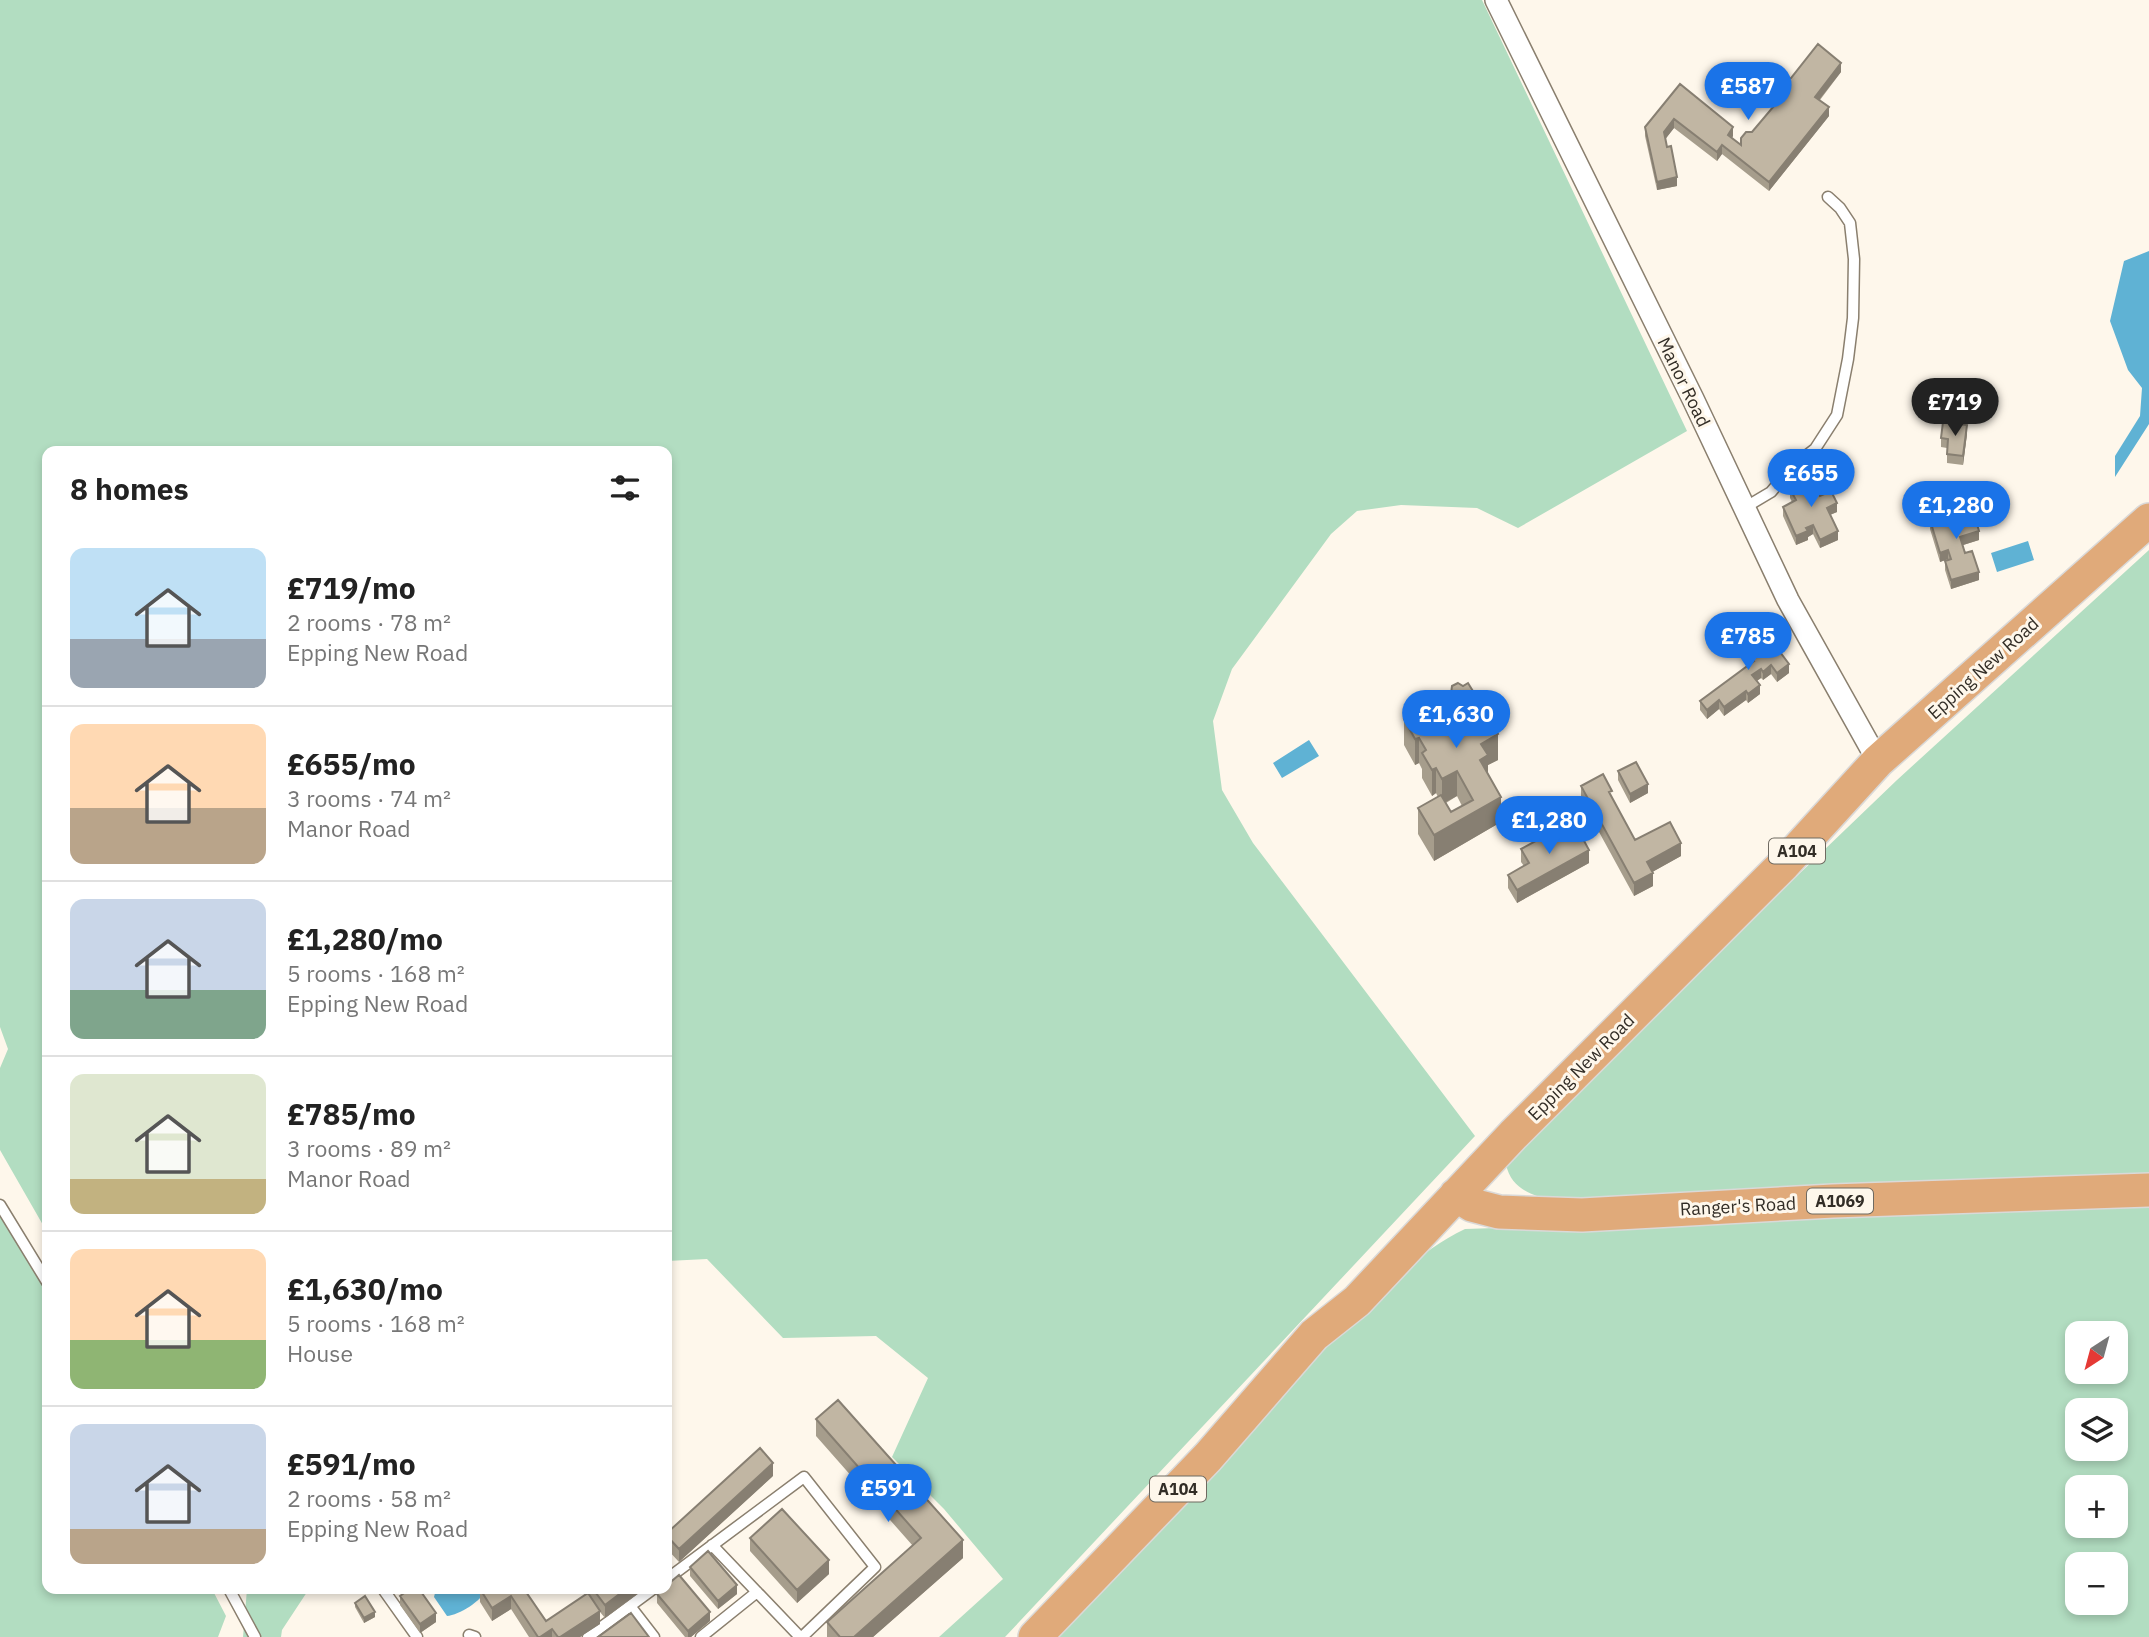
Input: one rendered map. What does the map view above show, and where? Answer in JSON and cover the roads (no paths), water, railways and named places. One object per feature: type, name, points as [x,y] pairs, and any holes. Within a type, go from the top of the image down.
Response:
[{"type":"main road","name":"Epping New Road","points":[[1035,1637],[1208,1457],[1314,1335],[1357,1301],[1513,1135],[1784,864],[1878,761],[2149,520]]},
{"type":"main road","name":"Ranger's Road","points":[[1456,1195],[1472,1205],[1499,1212],[1582,1215],[1833,1201],[2149,1190]]},
{"type":"street","name":"Manor Road","points":[[1496,0],[1788,600],[1878,761]]},
{"type":"lane","points":[[1744,508],[1771,492],[1793,466],[1815,449],[1837,415],[1853,318],[1854,260],[1850,223],[1828,197]]},
{"type":"lane","points":[[0,1205],[42,1274]]},
{"type":"lane","points":[[672,1575],[712,1545],[804,1477],[875,1567],[801,1637],[712,1545]]},
{"type":"lane","points":[[701,1637],[757,1592]]},
{"type":"lane","points":[[232,1594],[255,1637]]},
{"type":"lane","points":[[387,1594],[417,1637]]},
{"type":"lane","points":[[588,1637],[646,1594]]},
{"type":"lane","points":[[630,1606],[654,1637]]},
{"type":"water","points":[[2149,251],[2149,424],[2115,477],[2115,456],[2140,416],[2142,388],[2128,370],[2110,321],[2124,261]]},
{"type":"water","points":[[2028,541],[2034,560],[1997,572],[1991,553]]},
{"type":"water","points":[[1309,740],[1319,756],[1282,778],[1273,763]]},
{"type":"water","points":[[435,1594],[484,1594],[470,1607],[447,1616],[434,1597]]}]
